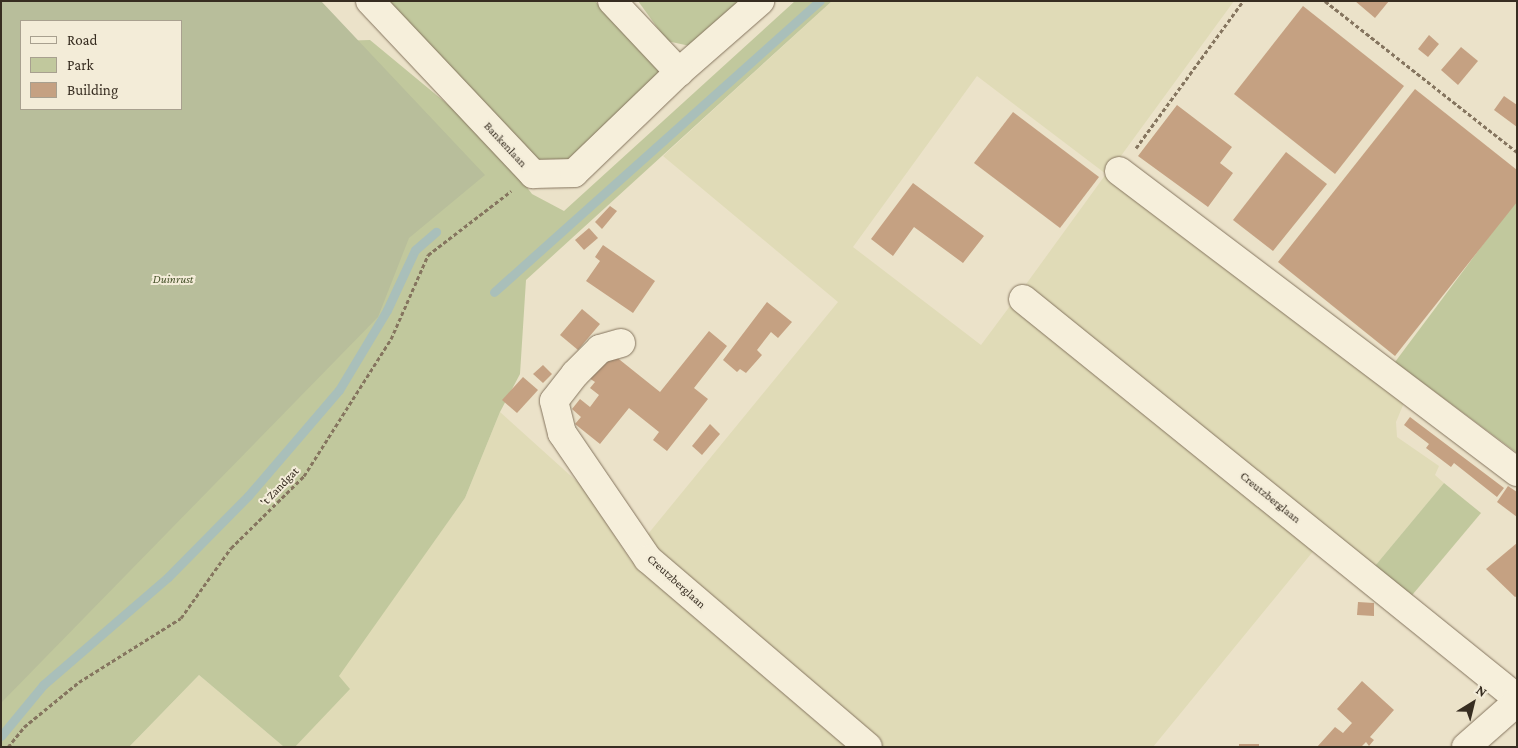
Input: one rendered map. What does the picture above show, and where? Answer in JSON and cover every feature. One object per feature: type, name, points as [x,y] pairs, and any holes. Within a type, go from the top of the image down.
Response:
[{"type":"street","name":"Bankenlaan","points":[[370,1],[533,174],[574,173],[679,72],[755,3]]},
{"type":"street","points":[[612,1],[679,72]]},
{"type":"street","points":[[1119,171],[1517,472]]},
{"type":"street","name":"Creutzberglaan","points":[[1023,299],[1517,698]]},
{"type":"street","name":"Creutzberglaan","points":[[621,343],[600,349],[574,374],[554,400],[562,433],[648,560],[868,747]]},
{"type":"street","points":[[1466,747],[1517,702]]},
{"type":"path","points":[[1119,171],[1243,1]]},
{"type":"path","points":[[1325,1],[1517,152]]},
{"type":"path","name":"'t Zandgat","points":[[8,747],[24,726],[79,682],[181,618],[231,548],[304,476],[390,339],[428,254],[533,174]]},
{"type":"shaded area","points":[[832,1],[1234,1],[1107,175],[1406,398],[1396,422],[1397,437],[1439,466],[1435,475],[1444,483],[1370,572],[1024,287],[1106,174],[977,76],[853,247],[981,345],[1010,306],[1315,549],[1153,747],[884,747],[665,564],[648,534],[838,302],[663,156]]},
{"type":"shaded area","points":[[500,412],[582,486],[631,561],[675,592],[858,747],[295,747],[349,689],[338,676],[465,498]]},
{"type":"shaded area","points":[[199,675],[284,747],[129,747]]},
{"type":"green space","name":"Duinrust","points":[[1,1],[321,1],[485,175],[409,238],[378,317],[1,703]]},
{"type":"green space","points":[[378,1],[595,1],[665,75],[558,172],[528,154]]},
{"type":"green space","points":[[638,1],[748,1],[699,48],[667,41]]},
{"type":"green space","points":[[795,1],[832,1],[526,280],[520,374],[500,412],[465,498],[339,676],[350,689],[295,747],[284,747],[199,675],[129,747],[1,747],[1,642],[130,333],[20,110],[23,110],[80,211],[306,42],[370,40],[492,141],[532,194],[564,211]]},
{"type":"green space","points":[[1,71],[20,105],[20,110]]},
{"type":"green space","points":[[1517,199],[1517,453],[1395,362]]},
{"type":"green space","points":[[1444,483],[1481,513],[1408,600],[1370,572]]},
{"type":"building","points":[[1355,1],[1389,1],[1375,18]]},
{"type":"building","points":[[1303,6],[1404,86],[1335,174],[1234,94]]},
{"type":"building","points":[[1429,35],[1439,44],[1428,57],[1418,49]]},
{"type":"building","points":[[1461,47],[1478,61],[1458,85],[1441,70]]},
{"type":"building","points":[[1415,89],[1517,170],[1517,202],[1395,356],[1278,262]]},
{"type":"building","points":[[1504,96],[1517,105],[1517,127],[1494,110]]},
{"type":"building","points":[[1177,105],[1232,147],[1220,163],[1233,173],[1208,207],[1138,156]]},
{"type":"building","points":[[1013,112],[1099,177],[1060,228],[974,163]]},
{"type":"building","points":[[1286,152],[1327,184],[1273,251],[1233,220]]},
{"type":"building","points":[[913,183],[984,236],[963,263],[914,227],[893,256],[871,239]]},
{"type":"building","points":[[610,206],[617,211],[602,229],[595,222]]},
{"type":"building","points":[[589,228],[598,238],[584,250],[575,240]]},
{"type":"building","points":[[603,245],[655,281],[633,313],[586,281],[600,261],[595,257]]},
{"type":"building","points":[[767,302],[792,322],[778,338],[771,332],[757,350],[762,355],[746,373],[740,369],[737,372],[723,360]]},
{"type":"building","points":[[582,309],[600,324],[578,350],[560,335]]},
{"type":"building","points":[[709,331],[727,346],[694,388],[708,399],[667,451],[653,440],[659,432],[629,408],[600,444],[575,424],[581,417],[572,409],[580,399],[590,407],[599,395],[590,388],[595,382],[589,378],[610,352],[660,392]]},
{"type":"building","points":[[543,365],[552,374],[543,383],[533,374]]},
{"type":"building","points":[[523,377],[538,390],[517,413],[502,400]]},
{"type":"building","points":[[1410,417],[1504,488],[1497,497],[1454,463],[1451,467],[1426,448],[1429,444],[1404,425]]},
{"type":"building","points":[[710,424],[720,434],[702,455],[692,446]]},
{"type":"building","points":[[1508,486],[1517,492],[1517,517],[1497,502]]},
{"type":"building","points":[[1517,543],[1517,596],[1515,597],[1486,569]]},
{"type":"building","points":[[1358,602],[1374,603],[1374,616],[1357,615]]},
{"type":"building","points":[[1362,681],[1394,710],[1370,737],[1374,740],[1369,746],[1366,742],[1361,747],[1317,747],[1335,727],[1343,733],[1352,723],[1337,709]]},
{"type":"building","points":[[1239,744],[1259,744],[1259,747],[1239,747]]},
{"type":"waterway","points":[[494,292],[820,1]]},
{"type":"waterway","points":[[1,736],[43,685],[168,577],[248,496],[339,390],[387,310],[415,250],[436,232]]}]
